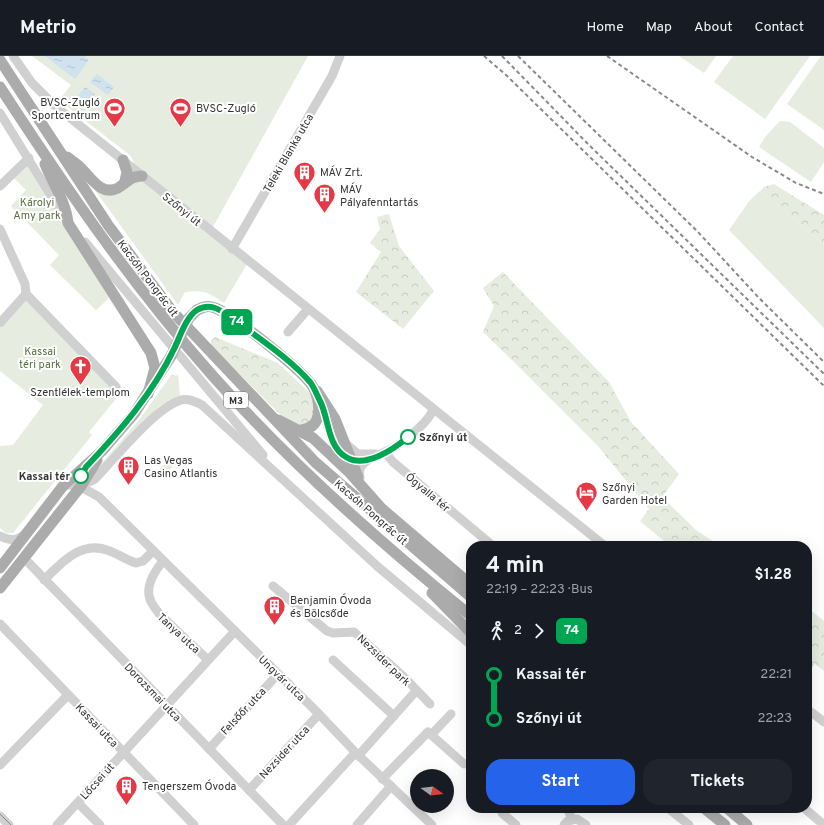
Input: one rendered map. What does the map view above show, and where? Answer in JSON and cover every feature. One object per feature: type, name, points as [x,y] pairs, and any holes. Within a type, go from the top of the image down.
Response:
[{"type":"main road","name":"Kacsóh Pongrác út","points":[[0,60],[108,225],[172,311],[266,413],[326,472],[466,593]]},
{"type":"main road","name":"Kacsóh Pongrác út","points":[[0,87],[101,236],[158,310],[212,375],[282,449],[409,567],[466,612]]},
{"type":"main road","points":[[40,148],[51,180],[65,205],[68,223],[151,353],[155,366],[153,379],[148,394]]},
{"type":"main road","points":[[60,152],[80,167],[101,188],[107,190],[117,188],[131,177],[142,176]]},
{"type":"main road","points":[[123,160],[127,172],[125,181]]},
{"type":"main road","points":[[0,588],[81,486],[102,451],[148,394],[190,318],[197,310],[210,307],[223,312],[286,360],[313,388],[331,410],[362,485]]},
{"type":"main road","points":[[142,338],[156,351],[170,356]]},
{"type":"main road","points":[[301,430],[311,427],[318,419],[319,407],[313,388]]},
{"type":"main road","points":[[266,413],[287,425],[301,430],[313,438],[362,485],[381,508],[466,581]]},
{"type":"main road","points":[[0,568],[63,486],[102,451]]},
{"type":"main road","points":[[409,567],[427,588],[466,628]]},
{"type":"main road","points":[[710,813],[724,825]]},
{"type":"main road","points":[[733,813],[747,825]]},
{"type":"street","name":"Szőnyi út","points":[[13,56],[32,83],[54,105],[598,541]]},
{"type":"street","name":"Teleki Blanka utca","points":[[232,249],[332,76],[340,56]]},
{"type":"street","points":[[0,113],[68,223],[250,441],[294,490]]},
{"type":"street","points":[[0,186],[29,158]]},
{"type":"street","points":[[0,229],[25,284],[26,294],[116,387]]},
{"type":"street","points":[[1,322],[26,294]]},
{"type":"street","points":[[288,332],[308,309]]},
{"type":"street","points":[[313,388],[323,408],[336,449],[350,459],[368,460]]},
{"type":"street","points":[[63,486],[72,483],[81,486],[95,479],[154,417],[164,409],[182,400],[189,400],[202,405],[377,566],[466,641]]},
{"type":"street","points":[[362,485],[359,470],[368,460],[384,453],[404,440],[430,415],[434,409]]},
{"type":"street","points":[[345,444],[352,451],[362,455],[384,453]]},
{"type":"street","name":"Ógyalla tér","points":[[384,453],[487,541]]},
{"type":"street","name":"Ungvár utca","points":[[81,486],[99,497],[319,714],[382,779],[432,825]]},
{"type":"street","points":[[0,536],[10,540],[16,540],[26,533]]},
{"type":"street","points":[[44,580],[70,556],[78,551],[90,548],[97,547],[108,550],[136,563],[143,561],[163,561]]},
{"type":"street","points":[[143,561],[153,551]]},
{"type":"street","name":"Dorozsmai utca","points":[[24,558],[283,825]]},
{"type":"street","name":"Tanya utca","points":[[163,561],[153,573],[151,581],[149,591],[152,606],[208,660]]},
{"type":"street","name":"Nezsider park","points":[[273,586],[327,631],[333,633],[349,631],[359,635],[404,677],[430,704]]},
{"type":"street","name":"Kassai utca","points":[[0,624],[194,825]]},
{"type":"street","name":"Lőcsei út","points":[[58,825],[235,631]]},
{"type":"street","points":[[333,660],[394,716]]},
{"type":"street","name":"Felsőőr utca","points":[[209,749],[278,674]]},
{"type":"street","name":"Nezsider park","points":[[289,825],[394,716],[416,691]]},
{"type":"street","points":[[0,765],[68,695]]},
{"type":"street","points":[[812,713],[824,722]]},
{"type":"street","name":"Nezsider utca","points":[[249,790],[319,714]]},
{"type":"street","points":[[431,735],[451,714]]},
{"type":"street","points":[[382,779],[428,732],[464,764]]},
{"type":"street","points":[[357,825],[391,786]]},
{"type":"street","points":[[78,803],[100,825]]},
{"type":"street","points":[[502,813],[516,825]]},
{"type":"street","points":[[569,813],[572,819]]},
{"type":"street","points":[[674,813],[689,825]]},
{"type":"street","points":[[810,813],[824,825]]},
{"type":"street","points":[[0,816],[9,825]]},
{"type":"street","points":[[564,825],[572,819],[581,820],[586,825]]},
{"type":"green space","name":"BVSC-Zugló","points":[[32,56],[308,56],[209,234],[247,264],[224,303],[214,296],[206,293],[191,291],[185,292],[178,305],[87,179],[99,189],[124,186],[142,180],[131,156],[59,100],[71,85]]},
{"type":"green space","points":[[679,56],[716,56],[704,73]]},
{"type":"green space","points":[[733,56],[810,56],[765,119],[714,82]]},
{"type":"green space","points":[[821,56],[824,56],[824,130],[787,104]]},
{"type":"green space","points":[[780,121],[790,122],[824,148],[824,162],[811,182],[759,147],[765,137]]},
{"type":"green space","name":"Károlyi Amy park","points":[[28,163],[109,298],[96,310],[50,265],[59,255],[11,206],[26,190],[14,178]]},
{"type":"green space","points":[[774,184],[824,215],[824,244],[760,191],[764,187]]},
{"type":"green space","points":[[760,191],[824,244],[824,328],[729,230],[750,200]]},
{"type":"green space","points":[[389,214],[399,246],[434,291],[403,329],[356,292],[381,252],[370,243],[380,229],[377,217]]},
{"type":"green space","points":[[503,272],[609,382],[631,422],[679,474],[662,497],[696,530],[712,541],[664,541],[640,521],[649,509],[597,445],[483,332],[494,306],[483,288]]},
{"type":"green space","name":"Kassai téri park","points":[[29,297],[71,341],[123,390],[89,432],[92,435],[13,533],[6,533],[0,528],[0,446],[13,445],[43,405],[0,371],[0,329]]},
{"type":"green space","points":[[215,337],[278,363],[312,395],[316,411],[305,427],[291,425],[211,346],[211,341]]},
{"type":"green space","points":[[172,374],[176,376],[178,374],[180,396],[160,406],[95,474],[95,471],[139,420]]},
{"type":"green space","points":[[172,456],[178,461],[163,477],[157,472]]},
{"type":"green space","points":[[812,611],[824,621],[824,671],[812,662]]},
{"type":"water","points":[[45,56],[84,56],[89,60],[75,79]]},
{"type":"water","points":[[97,74],[114,87],[108,95],[90,82]]},
{"type":"water","points":[[85,87],[95,94],[86,106],[76,98]]},
{"type":"tram line","points":[[0,814],[11,825]]},
{"type":"railway","points":[[484,56],[506,75],[824,386]]},
{"type":"railway","points":[[502,56],[590,146],[824,374]]},
{"type":"railway","points":[[518,56],[698,232],[759,298],[824,362]]},
{"type":"railway","points":[[607,56],[752,157],[796,183],[824,194]]},
{"type":"bus line","name":"74","points":[[81,476],[86,467],[134,414],[145,398],[170,358],[193,313],[206,307],[215,308],[223,312],[255,335],[286,360],[311,384],[320,400],[336,449],[339,453],[350,459],[368,460],[392,449],[408,437]]},
{"type":"place","name":"BVSC-Zugló Sportcentrum","points":[[115,128]]},
{"type":"place","name":"BVSC-Zugló","points":[[181,128]]},
{"type":"place","name":"MÁV Zrt.","points":[[304,192]]},
{"type":"place","name":"MÁV Pályafenntartás","points":[[325,214]]},
{"type":"place","name":"Szentlélek-templom","points":[[80,386]]},
{"type":"place","name":"Szőnyi út","points":[[408,437]]},
{"type":"place","name":"Kassai tér","points":[[81,476]]},
{"type":"place","name":"Las Vegas Casino Atlantis","points":[[129,486]]},
{"type":"place","name":"Szőnyi Garden Hotel","points":[[587,512]]},
{"type":"place","name":"Benjamin Óvoda és Bölcsőde","points":[[275,626]]},
{"type":"place","name":"Tengerszem Óvoda","points":[[127,806]]}]
